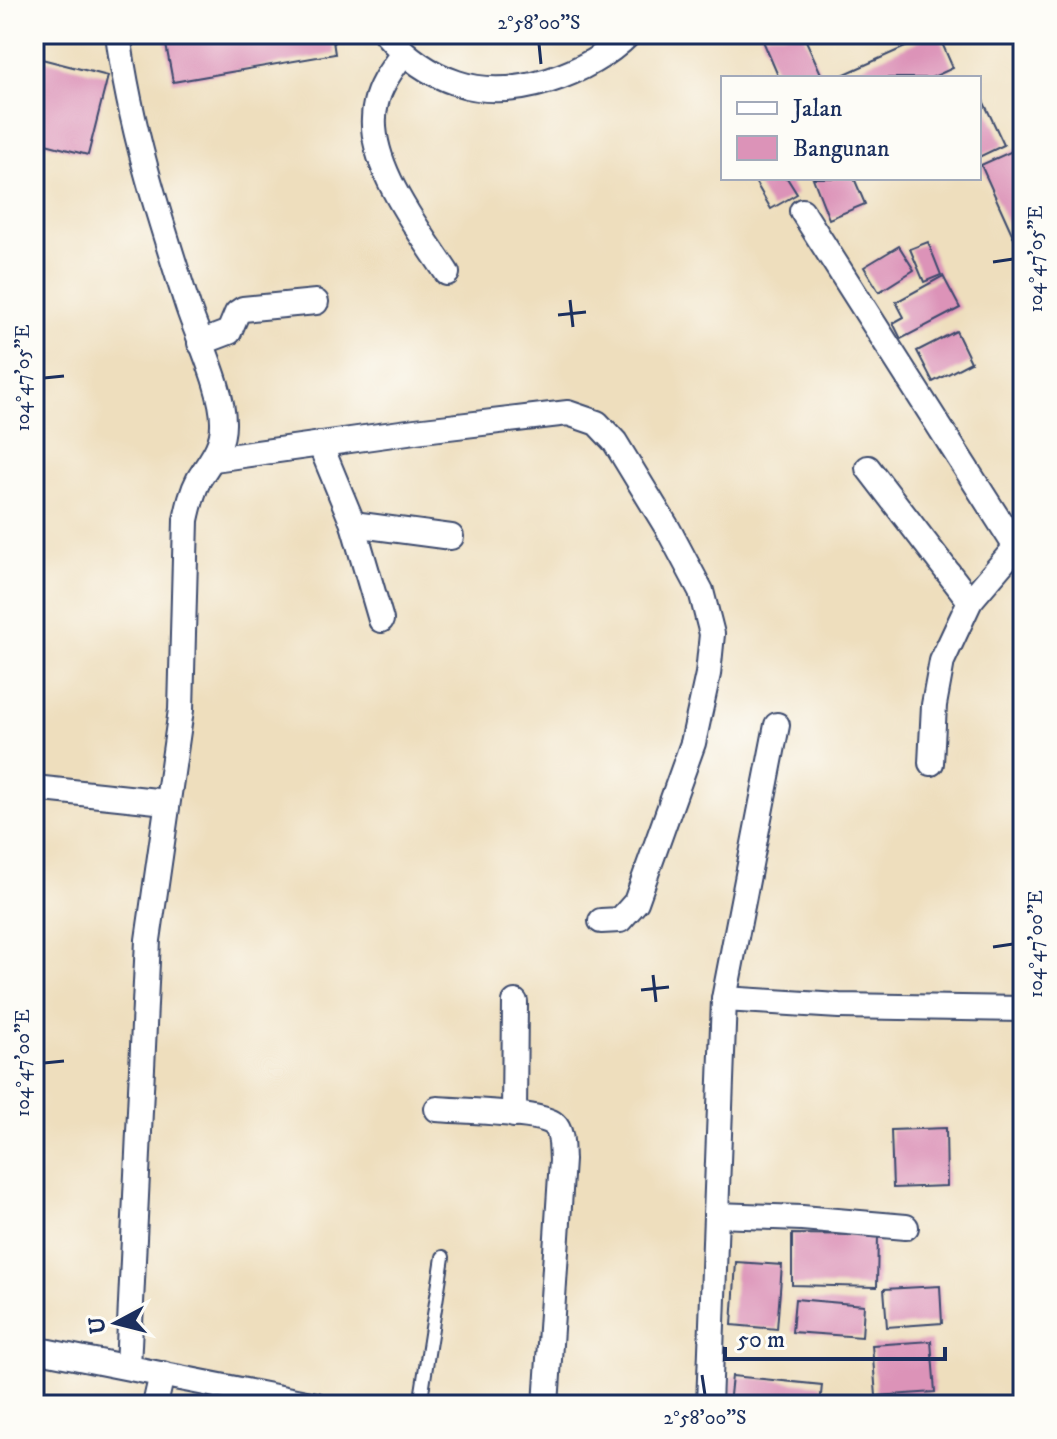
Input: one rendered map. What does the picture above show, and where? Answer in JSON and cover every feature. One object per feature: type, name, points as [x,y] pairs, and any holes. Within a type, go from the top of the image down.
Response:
[{"type":"street","points":[[118,34],[124,84],[139,146],[223,412],[223,428],[214,459],[195,488],[186,520],[181,710],[148,940],[128,1367]]},
{"type":"street","points":[[386,34],[403,53],[437,74],[458,84],[503,90],[563,77],[612,51],[629,34]]},
{"type":"street","points":[[403,53],[387,76],[376,101],[373,122],[375,138],[405,209],[447,273]]},
{"type":"street","points":[[802,211],[1019,545],[970,601],[938,674],[931,763]]},
{"type":"street","points":[[200,343],[229,332],[237,313],[243,309],[316,302]]},
{"type":"street","points":[[214,459],[568,413],[597,423],[615,442],[701,591],[712,634],[708,674],[693,743],[636,902],[620,920],[601,921]]},
{"type":"street","points":[[320,444],[353,524],[381,620]]},
{"type":"street","points":[[868,468],[970,601]]},
{"type":"street","points":[[353,524],[451,537]]},
{"type":"street","points":[[709,1405],[724,999],[777,725]]},
{"type":"street","points":[[34,788],[166,802]]},
{"type":"street","points":[[724,999],[839,1006],[1023,1009]]},
{"type":"street","points":[[514,1115],[515,1002]]},
{"type":"street","points":[[437,1109],[546,1119],[553,1123],[560,1138],[562,1160],[546,1405]]},
{"type":"street","points":[[716,1215],[802,1218],[906,1227]]},
{"type":"street","points":[[34,1349],[316,1405]]},
{"type":"street","points":[[155,1405],[162,1374]]},
{"type":"lane","points":[[420,1405],[443,1257]]},
{"type":"building","points":[[164,34],[332,34],[335,54],[173,82]]},
{"type":"building","points":[[760,34],[803,34],[822,76],[778,76]]},
{"type":"building","points":[[934,34],[938,34],[953,68],[935,76],[840,76]]},
{"type":"building","points":[[34,57],[108,76],[88,155],[34,141]]},
{"type":"building","points":[[981,96],[1004,145],[981,156]]},
{"type":"building","points":[[1019,148],[1023,158],[1023,258],[981,165]]},
{"type":"building","points":[[754,180],[788,180],[797,194],[771,209]]},
{"type":"building","points":[[814,180],[855,180],[865,204],[829,219]]},
{"type":"building","points":[[928,242],[941,275],[924,282],[910,249]]},
{"type":"building","points":[[899,246],[914,270],[879,292],[864,267]]},
{"type":"building","points":[[943,276],[960,308],[901,339],[893,323],[904,317],[896,302]]},
{"type":"building","points":[[956,331],[971,362],[933,382],[917,351]]},
{"type":"building","points":[[946,1128],[947,1186],[893,1188],[891,1130]]},
{"type":"building","points":[[792,1234],[878,1235],[877,1287],[792,1285]]},
{"type":"building","points":[[736,1262],[782,1265],[777,1329],[732,1325]]},
{"type":"building","points":[[940,1286],[942,1323],[887,1327],[884,1289]]},
{"type":"building","points":[[795,1299],[864,1305],[862,1337],[792,1332]]},
{"type":"building","points":[[931,1341],[935,1392],[876,1396],[872,1345]]},
{"type":"building","points":[[732,1376],[822,1385],[820,1405],[729,1405]]}]
